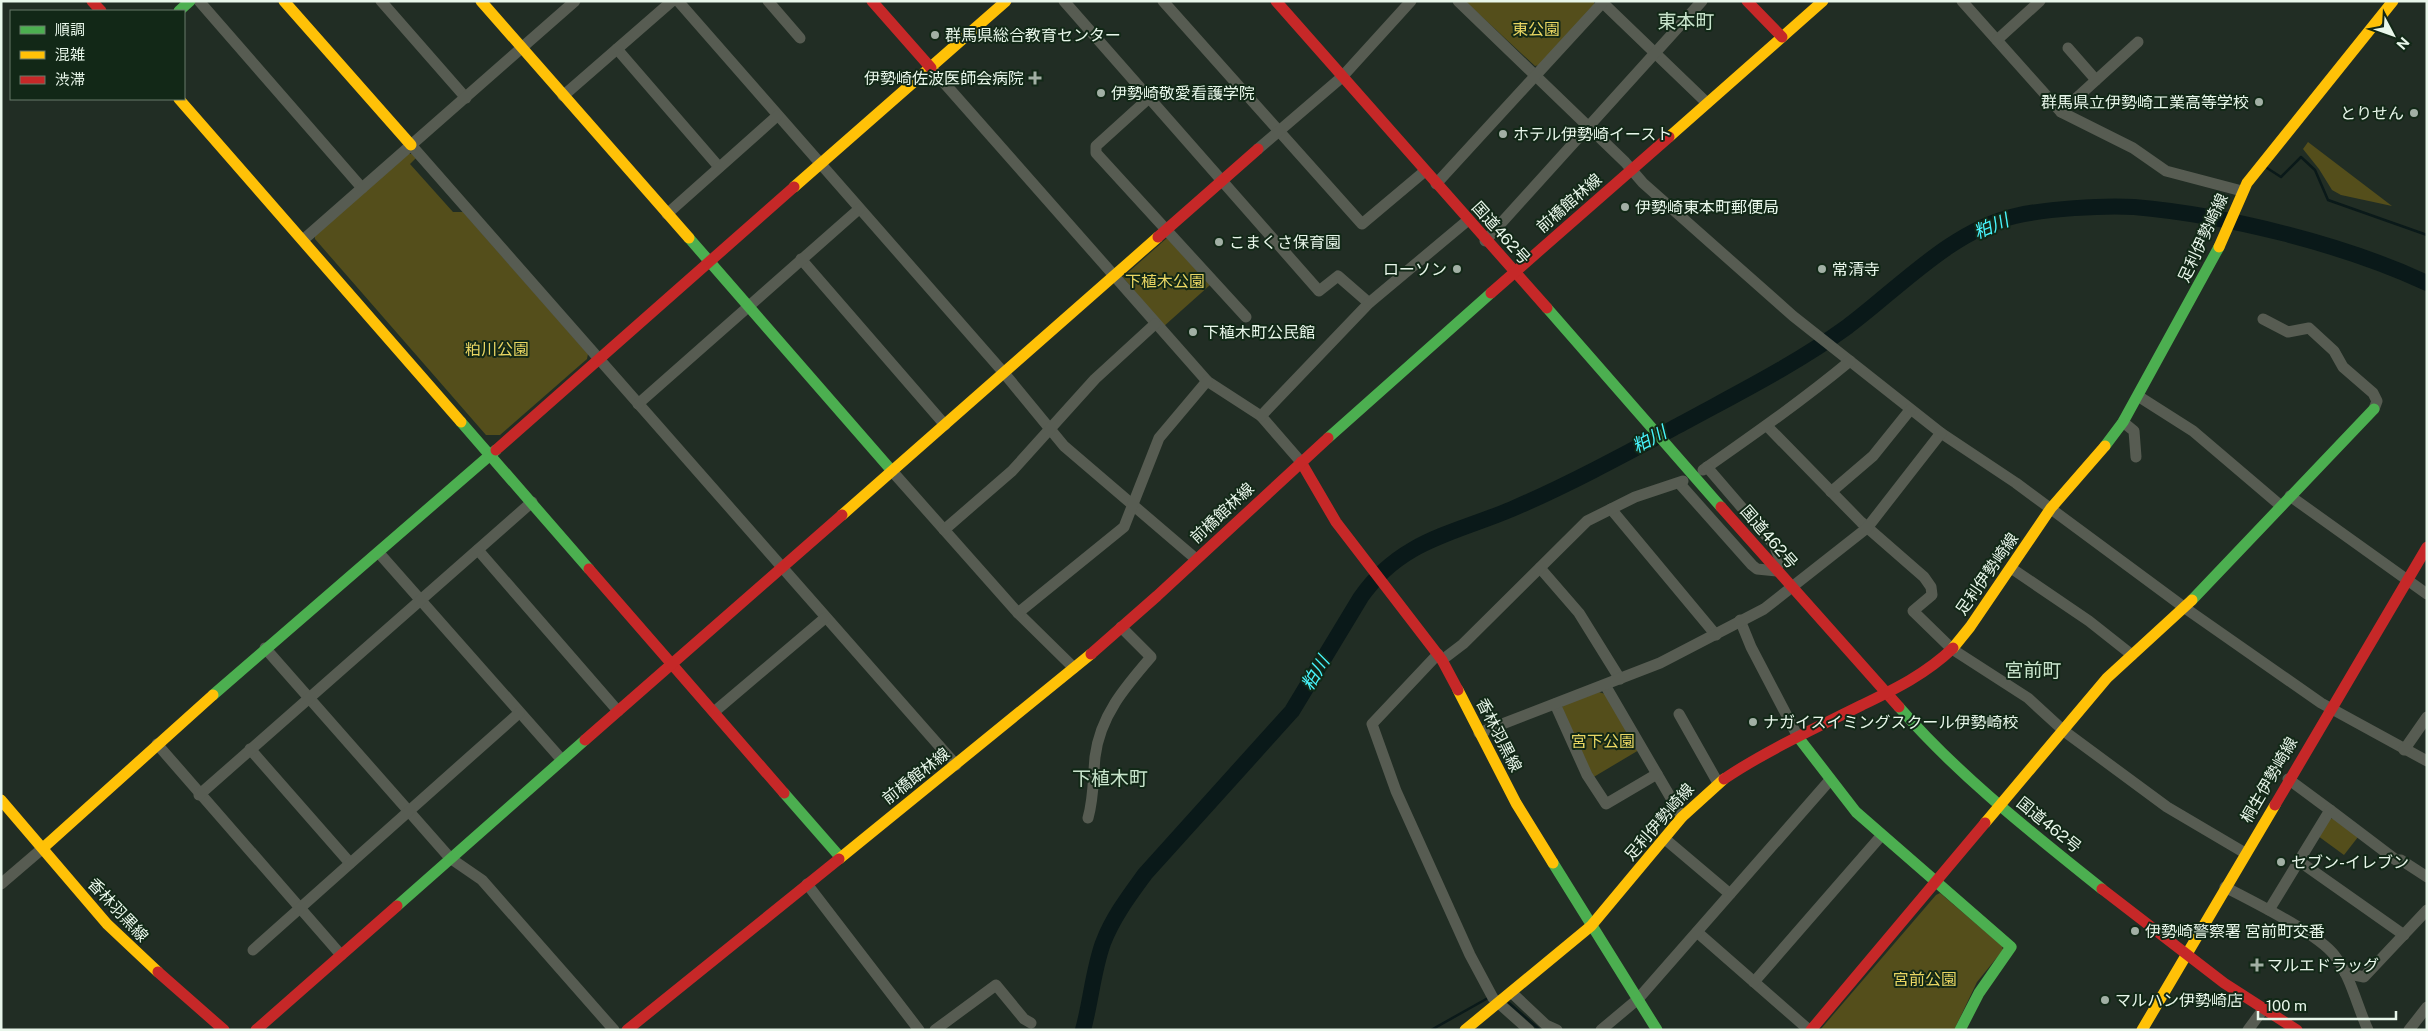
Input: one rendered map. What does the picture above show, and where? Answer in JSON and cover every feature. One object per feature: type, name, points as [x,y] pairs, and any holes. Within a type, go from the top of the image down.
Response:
[{"type":"main road","points":[[180,10],[190,1]]},
{"type":"main road","points":[[284,1],[411,145]]},
{"type":"main road","points":[[481,1],[892,471]]},
{"type":"main road","points":[[872,1],[931,68]]},
{"type":"main road","points":[[43,848],[264,648],[379,552],[600,360],[1006,1]]},
{"type":"main road","name":"国道462号","points":[[1276,1],[1885,694],[1945,758],[2000,807],[2187,955],[2262,1011],[2297,1030]]},
{"type":"main road","points":[[1747,1],[1782,37]]},
{"type":"main road","name":"前橋館林線","points":[[627,1030],[1074,668],[1302,462],[1822,1]]},
{"type":"main road","name":"足利伊勢崎線","points":[[1465,1030],[1500,997],[1591,926],[1682,817],[1718,783],[1740,768],[1885,694],[1931,668],[1952,649],[1970,627],[2051,508],[2099,454],[2123,422],[2214,258],[2241,193],[2257,168],[2393,1]]},
{"type":"main road","points":[[180,100],[491,454],[840,857]]},
{"type":"main road","points":[[256,1030],[1258,149]]},
{"type":"main road","points":[[1810,1030],[1936,883],[2107,678],[2185,608],[2374,409]]},
{"type":"main road","name":"香林羽黒線","points":[[1302,462],[1335,520],[1440,657],[1516,804],[1657,1030]]},
{"type":"main road","name":"桐生伊勢崎線","points":[[2142,1030],[2288,779],[2427,547]]},
{"type":"main road","points":[[1798,737],[1856,812],[1881,836],[2011,947],[1979,993],[1960,1030]]},
{"type":"main road","name":"香林羽黒線","points":[[1,800],[107,924],[155,970],[224,1030]]},
{"type":"street","points":[[199,1],[362,188]]},
{"type":"street","points":[[381,1],[466,98]]},
{"type":"street","points":[[303,240],[575,1]]},
{"type":"street","points":[[563,96],[672,1]]},
{"type":"street","points":[[678,1],[858,209],[1004,373],[1064,446],[1196,559]]},
{"type":"street","points":[[768,1],[800,38]]},
{"type":"street","points":[[1064,1],[1319,291],[1338,276],[1369,303]]},
{"type":"street","points":[[1163,1],[1362,224],[1425,171]]},
{"type":"street","points":[[1258,149],[1342,77],[1412,1]]},
{"type":"street","points":[[1458,1],[1650,189],[1793,316],[1910,410],[2051,508],[2185,608],[2330,709],[2427,761]]},
{"type":"street","points":[[1485,241],[1702,1]]},
{"type":"street","points":[[1962,1],[2062,112],[2133,148],[2166,171],[2241,193]]},
{"type":"street","points":[[1996,40],[2040,1]]},
{"type":"street","points":[[1436,184],[1603,2],[1707,103]]},
{"type":"street","points":[[2062,112],[2138,42]]},
{"type":"street","points":[[2068,48],[2096,80]]},
{"type":"street","points":[[617,49],[720,167]]},
{"type":"street","points":[[931,68],[1207,381],[1261,416],[1302,462]]},
{"type":"street","points":[[1149,98],[1096,146],[1096,153],[1246,317]]},
{"type":"street","points":[[667,214],[778,116]]},
{"type":"street","points":[[411,145],[956,765]]},
{"type":"street","points":[[638,404],[858,209]]},
{"type":"street","points":[[1261,416],[1369,303],[1468,221]]},
{"type":"street","points":[[800,259],[945,425]]},
{"type":"street","points":[[2263,319],[2288,332],[2309,328],[2334,351],[2343,367],[2373,393],[2377,401],[2374,409]]},
{"type":"street","points":[[944,530],[1012,470],[1095,379],[1156,324]]},
{"type":"street","points":[[1529,1030],[1500,997],[1470,954],[1396,791],[1372,724],[1440,657],[1463,644],[1587,521],[1635,498],[1681,482],[1752,565],[1758,569],[1777,571],[1778,551],[1705,468],[1746,438],[1767,426],[1848,360]]},
{"type":"street","points":[[1018,613],[1102,548],[1124,527],[1159,438],[1207,381]]},
{"type":"street","points":[[2138,396],[2193,431],[2280,506]]},
{"type":"street","points":[[1831,492],[1873,456],[1910,410]]},
{"type":"street","points":[[2123,422],[2134,431],[2136,457]]},
{"type":"street","points":[[1767,426],[1867,528],[1914,568],[1931,587],[1932,595],[1913,611],[1952,649],[2028,698],[2064,731],[2167,807],[2245,853]]},
{"type":"street","points":[[1479,733],[1678,656],[1740,620],[1764,609],[1790,586],[1867,528],[1941,433]]},
{"type":"street","points":[[892,471],[1018,613],[1074,668]]},
{"type":"street","points":[[2290,496],[2427,594]]},
{"type":"street","points":[[199,795],[532,502]]},
{"type":"street","points":[[1611,509],[1716,634]]},
{"type":"street","points":[[478,550],[618,711]]},
{"type":"street","points":[[379,552],[519,714],[562,760]]},
{"type":"street","points":[[1540,568],[1579,613],[1620,679]]},
{"type":"street","points":[[2011,568],[2089,621],[2132,655]]},
{"type":"street","points":[[714,712],[825,618]]},
{"type":"street","points":[[1740,620],[1751,647],[1798,737]]},
{"type":"street","points":[[1088,818],[1095,788],[1095,756],[1108,713],[1124,688],[1151,657],[1121,627]]},
{"type":"street","points":[[264,648],[450,858],[482,880],[614,1030]]},
{"type":"street","points":[[1605,684],[1682,817]]},
{"type":"street","points":[[1554,704],[1587,775],[1606,804],[1657,774]]},
{"type":"street","points":[[253,950],[519,714]]},
{"type":"street","points":[[1679,714],[1718,783]]},
{"type":"street","points":[[2404,750],[2427,717]]},
{"type":"street","points":[[157,744],[199,795],[341,955]]},
{"type":"street","points":[[250,749],[350,863]]},
{"type":"street","points":[[2288,779],[2396,860],[2401,860],[2427,877]]},
{"type":"street","points":[[1601,1030],[1638,1000],[1830,780]]},
{"type":"street","points":[[2269,910],[2330,810]]},
{"type":"street","points":[[1754,982],[1881,836]]},
{"type":"street","points":[[1665,839],[1730,894]]},
{"type":"street","points":[[1,884],[43,848]]},
{"type":"street","points":[[2299,861],[2404,935]]},
{"type":"street","points":[[807,884],[919,1030]]},
{"type":"street","points":[[2225,887],[2269,910],[2327,948],[2335,956],[2345,973],[2368,1030]]},
{"type":"street","points":[[2345,973],[2364,977],[2427,910]]},
{"type":"street","points":[[1697,932],[1810,1030]]},
{"type":"street","points":[[935,1030],[996,985],[1024,1019],[1031,1023]]},
{"type":"street","points":[[1500,997],[1557,1030]]},
{"type":"street","points":[[2409,1030],[2427,1007]]},
{"type":"street","points":[[2248,1030],[2262,1011]]},
{"type":"green space","name":"東公園","points":[[1465,1],[1594,1],[1594,5],[1540,65],[1535,66]]},
{"type":"green space","points":[[2308,142],[2392,206],[2341,195],[2332,190],[2319,169],[2303,149]]},
{"type":"green space","name":"粕川公園","points":[[407,154],[412,154],[416,158],[410,164],[453,212],[463,212],[588,354],[587,359],[500,435],[486,435],[315,239],[315,236]]},
{"type":"green space","name":"下植木公園","points":[[1167,238],[1210,285],[1163,327],[1123,277]]},
{"type":"green space","name":"宮下公園","points":[[1599,692],[1605,694],[1639,750],[1592,778],[1561,710],[1563,705]]},
{"type":"green space","points":[[2334,818],[2358,837],[2344,855],[2318,836],[2329,819]]},
{"type":"green space","name":"宮前公園","points":[[1940,893],[2002,946],[2003,950],[1977,982],[1954,1030],[1820,1030],[1936,895]]},
{"type":"waterway","points":[[2267,168],[2281,177],[2301,157],[2315,170],[2328,200],[2427,235]]},
{"type":"waterway","name":"粕川","points":[[1083,1030],[1094,975],[1103,943],[1122,907],[1145,874],[1292,711],[1361,597],[1393,563],[1429,541],[1512,509],[1577,479],[1766,378],[1828,341],[1926,262],[1969,234],[1992,223],[2042,211],[2074,208],[2134,207],[2207,217],[2284,233],[2359,256],[2427,283]]},
{"type":"waterway","points":[[1431,1030],[1488,998]]},
{"type":"waterway","points":[[1509,1003],[1540,1030]]},
{"type":"traffic: fast","points":[[180,10],[190,1]]},
{"type":"traffic: fast","points":[[689,238],[892,471]]},
{"type":"traffic: fast","points":[[2105,446],[2123,422],[2219,247]]},
{"type":"traffic: fast","points":[[1328,438],[1491,293]]},
{"type":"traffic: fast","points":[[1547,308],[1721,507]]},
{"type":"traffic: fast","points":[[2192,600],[2374,409]]},
{"type":"traffic: fast","points":[[461,422],[589,569]]},
{"type":"traffic: fast","points":[[213,695],[496,450]]},
{"type":"traffic: fast","points":[[1899,707],[1946,757],[1971,780],[2022,825],[2102,889]]},
{"type":"traffic: fast","points":[[1798,737],[1856,812],[2011,947],[1979,993],[1960,1030]]},
{"type":"traffic: fast","points":[[397,906],[585,740]]},
{"type":"traffic: fast","points":[[784,793],[840,857]]},
{"type":"traffic: fast","points":[[1553,863],[1657,1030]]},
{"type":"traffic: slow","points":[[284,1],[411,145]]},
{"type":"traffic: slow","points":[[481,1],[689,238]]},
{"type":"traffic: slow","points":[[794,187],[1006,1]]},
{"type":"traffic: slow","points":[[1669,137],[1823,1]]},
{"type":"traffic: slow","points":[[2219,247],[2247,183],[2393,1]]},
{"type":"traffic: slow","points":[[180,100],[461,422]]},
{"type":"traffic: slow","points":[[842,515],[1158,237]]},
{"type":"traffic: slow","points":[[1953,648],[1970,627],[2051,508],[2105,446]]},
{"type":"traffic: slow","points":[[1985,823],[2107,678],[2192,600]]},
{"type":"traffic: slow","points":[[839,859],[1091,654]]},
{"type":"traffic: slow","points":[[1458,690],[1516,803],[1553,863]]},
{"type":"traffic: slow","points":[[43,848],[213,695]]},
{"type":"traffic: slow","points":[[1465,1030],[1591,926],[1682,817],[1724,779]]},
{"type":"traffic: slow","points":[[1,800],[107,924],[158,972]]},
{"type":"traffic: slow","points":[[2142,1030],[2275,805]]},
{"type":"traffic: jam","points":[[92,1],[100,10]]},
{"type":"traffic: jam","points":[[872,1],[931,68]]},
{"type":"traffic: jam","points":[[1276,1],[1547,308]]},
{"type":"traffic: jam","points":[[1747,1],[1782,37]]},
{"type":"traffic: jam","points":[[1491,293],[1669,137]]},
{"type":"traffic: jam","points":[[1158,237],[1258,149]]},
{"type":"traffic: jam","points":[[496,450],[794,187]]},
{"type":"traffic: jam","points":[[1091,654],[1157,596],[1328,438]]},
{"type":"traffic: jam","points":[[1301,462],[1336,522],[1442,660],[1458,690]]},
{"type":"traffic: jam","points":[[1721,507],[1899,707]]},
{"type":"traffic: jam","points":[[585,740],[842,515]]},
{"type":"traffic: jam","points":[[2275,805],[2427,547]]},
{"type":"traffic: jam","points":[[589,569],[784,793]]},
{"type":"traffic: jam","points":[[1724,779],[1774,749],[1910,680],[1932,666],[1953,648]]},
{"type":"traffic: jam","points":[[1811,1030],[1985,823]]},
{"type":"traffic: jam","points":[[627,1030],[839,859]]},
{"type":"traffic: jam","points":[[2102,889],[2224,983],[2297,1030]]},
{"type":"traffic: jam","points":[[256,1030],[397,906]]},
{"type":"traffic: jam","points":[[158,972],[224,1030]]},
{"type":"place","name":"群馬県総合教育センター","points":[[935,35]]},
{"type":"place","name":"伊勢崎佐波医師会病院","points":[[1035,78]]},
{"type":"place","name":"伊勢崎敬愛看護学院","points":[[1101,93]]},
{"type":"place","name":"群馬県立伊勢崎工業高等学校","points":[[2259,102]]},
{"type":"place","name":"とりせん","points":[[2414,113]]},
{"type":"place","name":"ホテル伊勢崎イースト","points":[[1503,134]]},
{"type":"place","name":"伊勢崎東本町郵便局","points":[[1625,207]]},
{"type":"place","name":"こまくさ保育園","points":[[1219,242]]},
{"type":"place","name":"ローソン","points":[[1457,269]]},
{"type":"place","name":"常清寺","points":[[1822,269]]},
{"type":"place","name":"下植木町公民館","points":[[1193,332]]},
{"type":"place","name":"ナガイスイミングスクール伊勢崎校","points":[[1753,722]]},
{"type":"place","name":"セブン-イレブン","points":[[2281,862]]},
{"type":"place","name":"伊勢崎警察署 宮前町交番","points":[[2135,931]]},
{"type":"place","name":"マルエドラッグ","points":[[2257,965]]},
{"type":"place","name":"マルハン伊勢崎店","points":[[2105,1000]]},
{"type":"district","name":"東本町","points":[[1686,21]]},
{"type":"district","name":"宮前町","points":[[2033,670]]},
{"type":"district","name":"下植木町","points":[[1110,778]]}]
